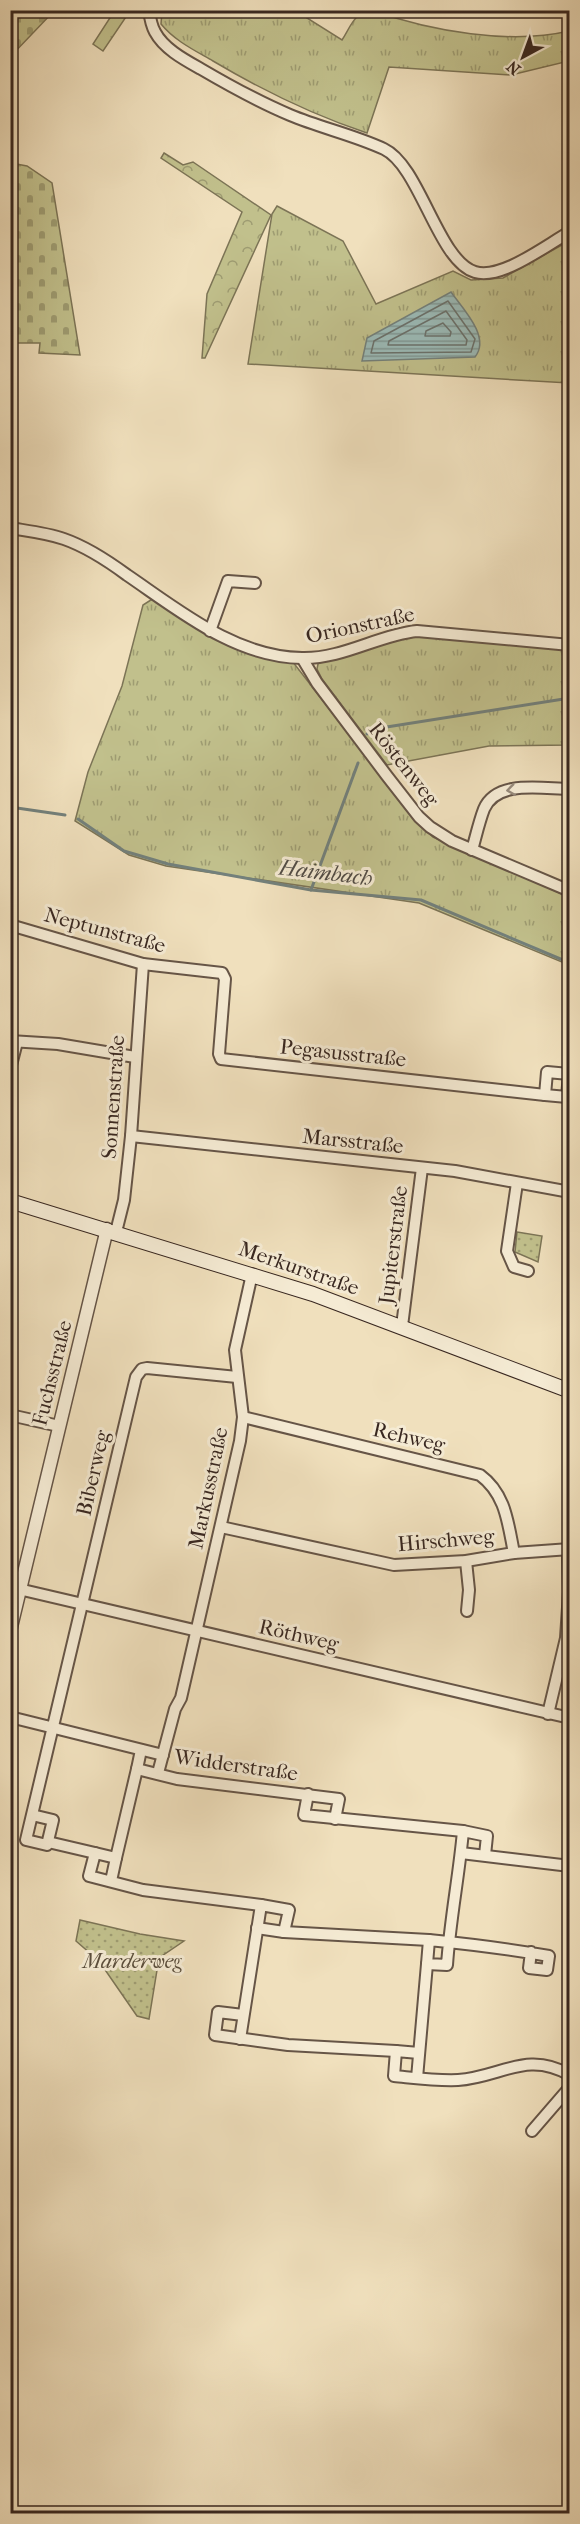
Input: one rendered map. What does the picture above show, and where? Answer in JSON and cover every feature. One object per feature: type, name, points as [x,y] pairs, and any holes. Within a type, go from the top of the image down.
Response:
[{"type":"main road","name":"Merkurstraße","points":[[10,1201],[252,1274],[402,1326],[570,1390]]},
{"type":"street","points":[[149,10],[156,34],[167,47],[183,58],[243,93],[290,115],[387,150],[395,157],[411,181],[451,252],[469,270],[485,273],[514,265],[570,232]]},
{"type":"street","name":"Orionstraße","points":[[10,528],[66,539],[102,558],[210,631],[264,652],[302,658],[347,652],[398,634],[417,631],[570,645]]},
{"type":"street","points":[[210,631],[228,581],[255,583]]},
{"type":"street","name":"Röstenweg","points":[[302,658],[333,704],[419,817],[440,835],[570,891]]},
{"type":"street","points":[[472,849],[485,807],[497,793],[513,789],[570,789]]},
{"type":"street","name":"Neptunstraße","points":[[10,925],[144,964],[215,972],[224,976]]},
{"type":"street","name":"Sonnenstraße","points":[[111,1231],[124,1200],[144,964]]},
{"type":"street","name":"Pegasusstraße","points":[[224,976],[221,1059],[545,1095]]},
{"type":"street","points":[[10,1069],[14,1041],[58,1044],[135,1058]]},
{"type":"street","name":"Marsstraße","points":[[131,1136],[455,1171],[570,1192]]},
{"type":"street","name":"Jupiterstraße","points":[[402,1326],[422,1168]]},
{"type":"street","points":[[517,1183],[507,1251],[514,1267],[528,1271]]},
{"type":"street","name":"Fuchsstraße","points":[[10,1630],[15,1588],[111,1231]]},
{"type":"street","name":"Markusstraße","points":[[175,1709],[181,1698],[240,1442],[243,1417],[237,1377],[236,1338],[252,1274]]},
{"type":"street","name":"Biberweg","points":[[52,1726],[138,1372],[147,1368],[237,1377]]},
{"type":"street","points":[[10,1415],[59,1426]]},
{"type":"street","name":"Rehweg","points":[[243,1417],[480,1475],[494,1487],[502,1500],[514,1553]]},
{"type":"street","name":"Hirschweg","points":[[221,1527],[394,1565],[466,1561],[514,1553],[569,1549]]},
{"type":"street","points":[[548,1714],[566,1638],[569,1549]]},
{"type":"street","points":[[466,1561],[469,1590],[467,1611]]},
{"type":"street","name":"Röthweg","points":[[15,1588],[570,1718]]},
{"type":"street","name":"Widderstraße","points":[[158,1773],[175,1709]]},
{"type":"street","name":"Widderstraße","points":[[10,1717],[163,1755]]},
{"type":"street","points":[[52,1726],[26,1840],[47,1845],[48,1842],[116,1858]]},
{"type":"street","points":[[111,1881],[141,1750]]},
{"type":"street","name":"Widderstraße","points":[[137,1769],[177,1779],[339,1798],[335,1819]]},
{"type":"street","name":"Widderstraße","points":[[308,1794],[304,1815],[463,1831],[487,1836],[485,1856]]},
{"type":"street","points":[[32,1815],[53,1820],[48,1842]]},
{"type":"street","points":[[427,1964],[447,1965],[463,1831]]},
{"type":"street","points":[[95,1853],[89,1876],[143,1890],[289,1910],[284,1932]]},
{"type":"street","points":[[461,1853],[570,1866]]},
{"type":"street","points":[[240,2039],[261,1905]]},
{"type":"street","points":[[257,1928],[284,1932],[429,1940],[531,1953]]},
{"type":"street","points":[[417,2078],[429,1940]]},
{"type":"street","points":[[243,2015],[218,2012],[215,2035],[288,2045],[419,2053]]},
{"type":"street","points":[[396,2051],[394,2076],[459,2080],[528,2063],[551,2066],[570,2075]]},
{"type":"street","points":[[532,2131],[570,2087]]},
{"type":"green space","points":[[115,10],[130,11],[103,51],[93,44]]},
{"type":"green space","points":[[10,11],[54,11],[11,56]]},
{"type":"green space","points":[[162,11],[296,11],[342,40],[358,16],[368,11],[420,25],[471,34],[522,37],[569,31],[569,61],[511,75],[389,67],[367,133],[288,101],[192,49],[161,24]]},
{"type":"green space","points":[[164,153],[183,165],[193,162],[271,215],[205,358],[202,358],[207,294],[242,212],[161,158]]},
{"type":"green space","points":[[11,163],[27,166],[52,183],[80,355],[39,353],[40,343],[17,343],[17,349],[11,349]]},
{"type":"green space","points":[[277,206],[343,241],[376,304],[453,271],[471,280],[503,278],[569,241],[569,383],[248,364],[272,214]]},
{"type":"green space","points":[[154,598],[182,616],[293,662],[411,815],[433,837],[569,897],[569,965],[419,903],[166,866],[129,855],[75,821],[88,772],[122,686],[143,605]]},
{"type":"green space","points":[[416,635],[569,648],[569,745],[489,746],[387,765],[322,679],[317,669],[318,664],[323,660]]},
{"type":"green space","points":[[517,1232],[542,1236],[538,1262],[515,1252]]},
{"type":"green space","name":"Marderweg","points":[[80,1920],[140,1934],[184,1941],[159,1958],[149,2019],[137,2016],[99,1961],[76,1941]]},
{"type":"water","points":[[451,292],[478,332],[480,341],[475,357],[362,361],[367,338]]},
{"type":"waterway","points":[[367,734],[374,729],[570,698]]},
{"type":"waterway","points":[[311,890],[358,763]]},
{"type":"waterway","name":"Haimbach","points":[[10,807],[65,815]]},
{"type":"waterway","name":"Haimbach","points":[[78,819],[124,851],[168,864],[311,890],[421,900],[570,963]]}]
